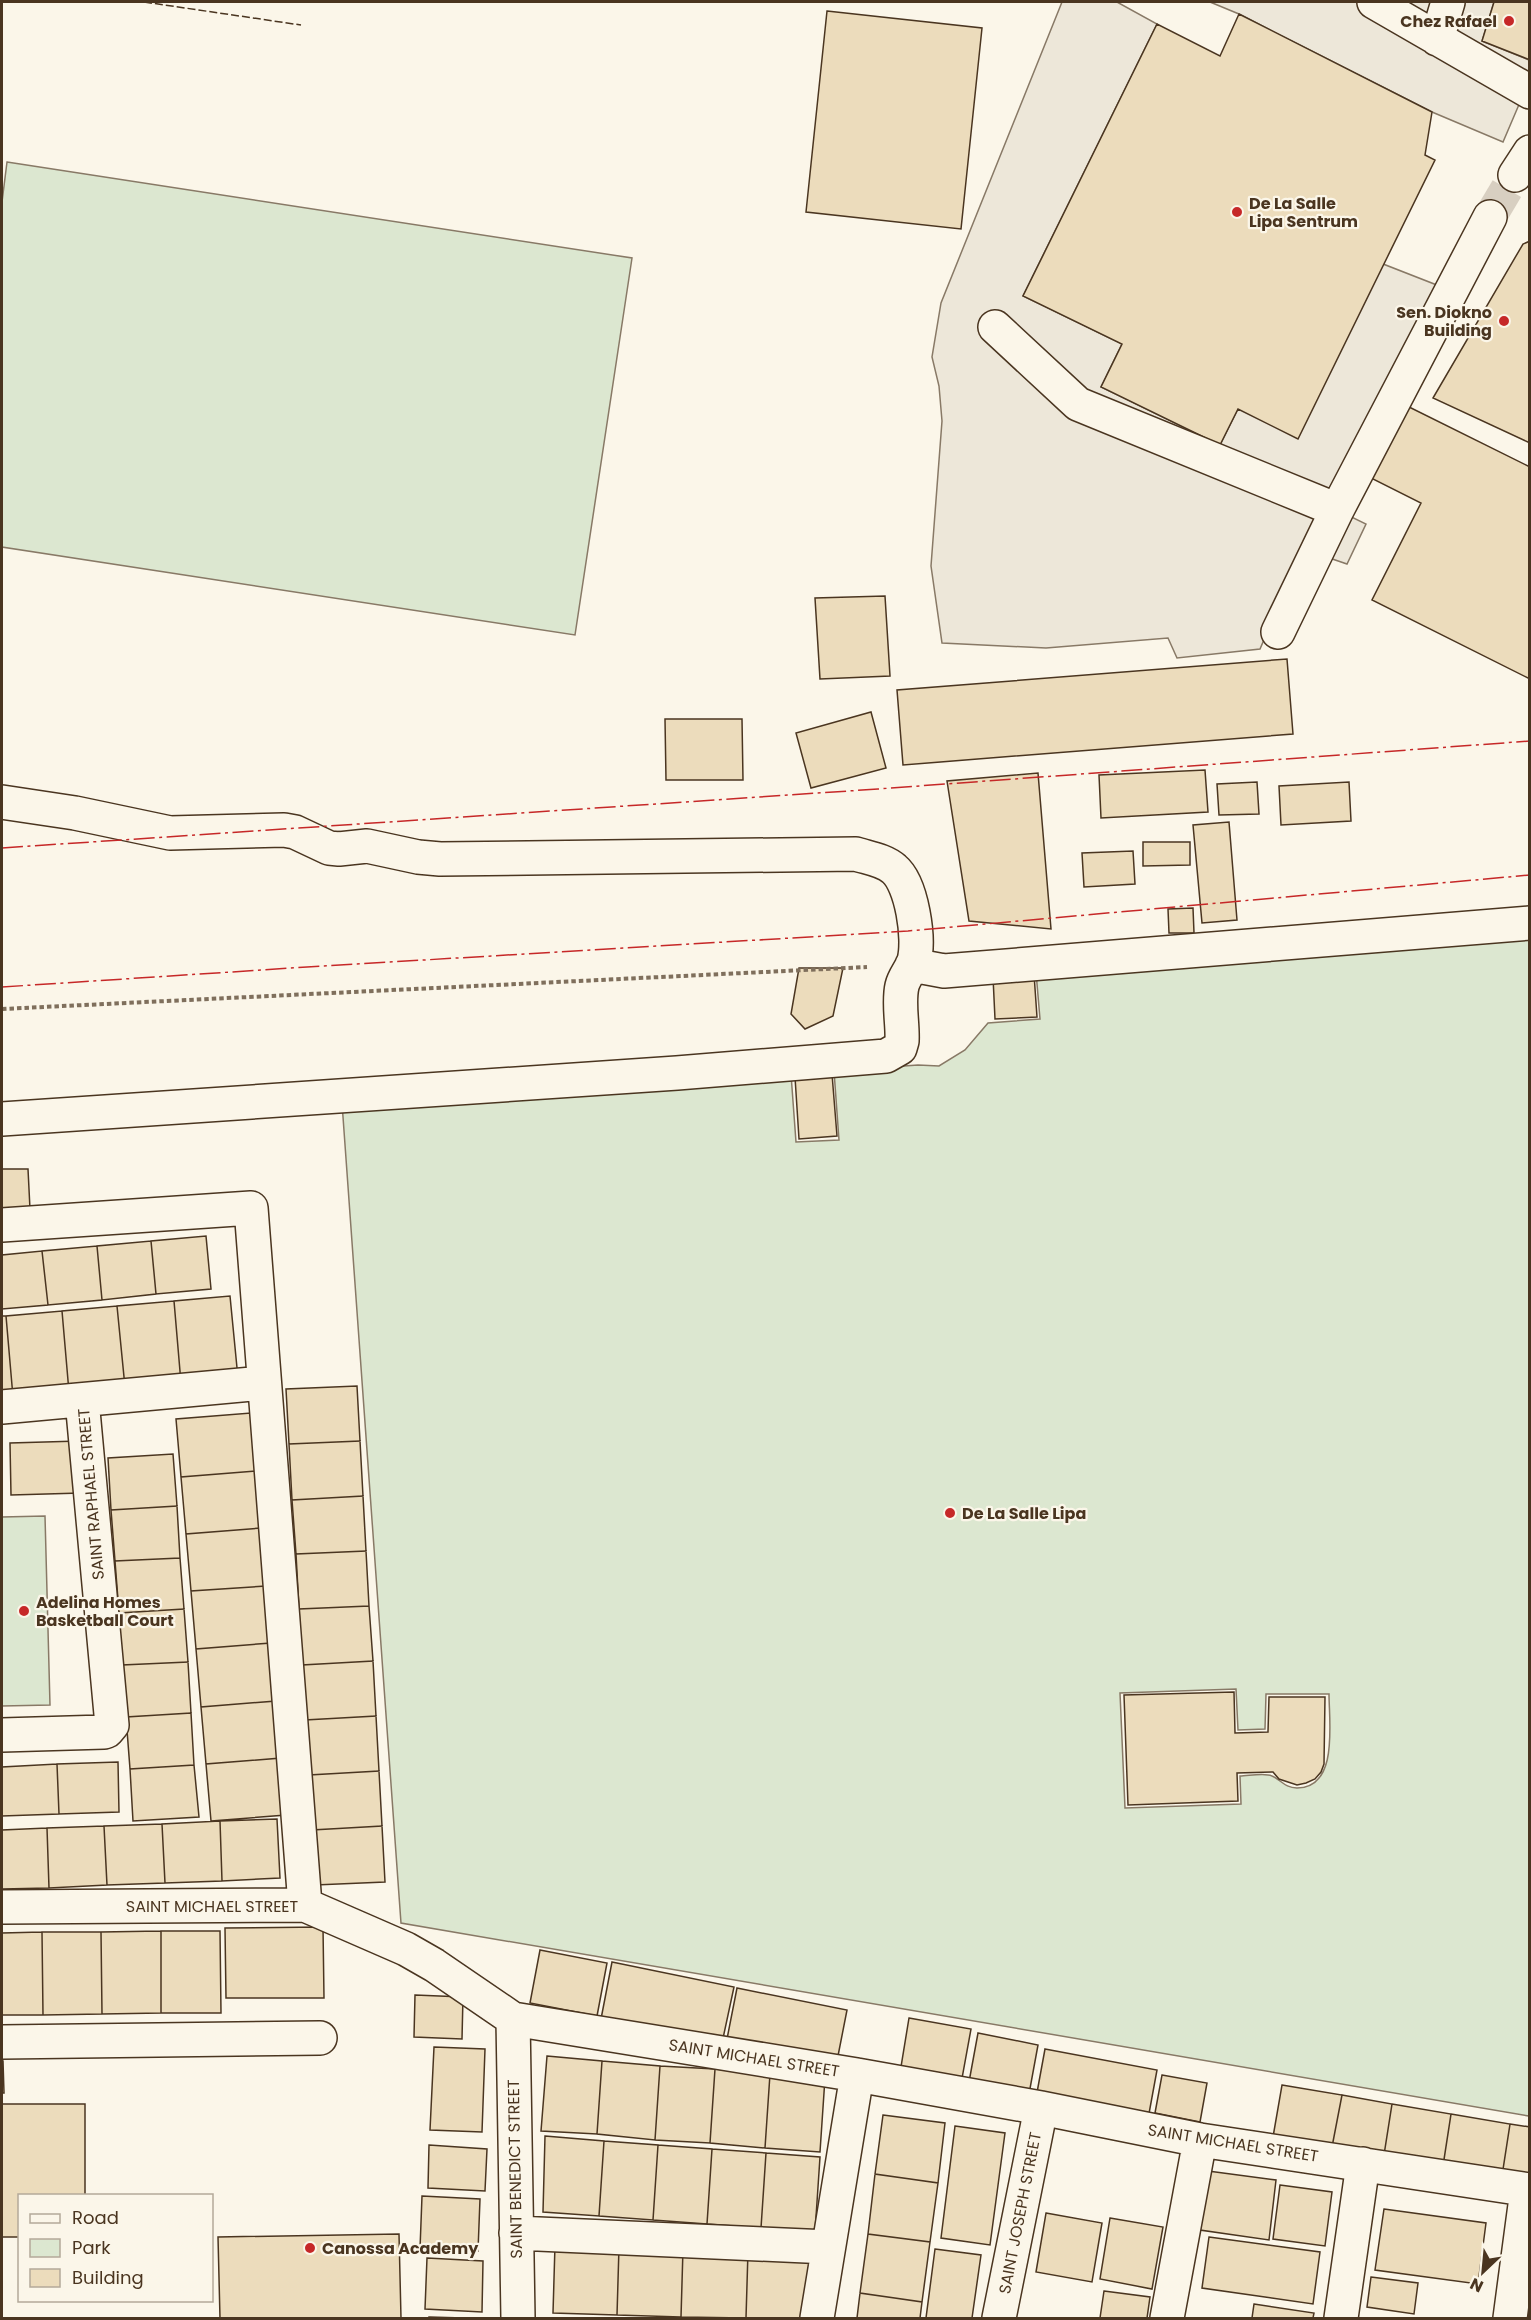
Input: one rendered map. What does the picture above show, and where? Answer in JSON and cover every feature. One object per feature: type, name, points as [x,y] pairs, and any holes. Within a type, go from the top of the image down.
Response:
[{"type":"street","points":[[1374,2],[1530,92]]},
{"type":"street","points":[[1437,39],[1448,2]]},
{"type":"street","points":[[1278,632],[1337,510],[1490,217]]},
{"type":"street","points":[[995,327],[1078,404],[1337,510]]},
{"type":"street","points":[[2,802],[55,809],[170,833],[284,830],[295,832],[329,848],[367,846],[429,858],[856,854],[894,868],[902,878],[908,892],[914,928],[915,954],[901,988],[902,1041],[900,1048],[886,1056],[666,1074],[2,1119]]},
{"type":"street","points":[[912,965],[944,971],[1530,923]]},
{"type":"street","points":[[2,1225],[251,1208],[305,1905]]},
{"type":"street","points":[[2,1407],[263,1383]]},
{"type":"street","name":"SAINT RAPHAEL STREET","points":[[2,1735],[104,1732],[112,1725],[82,1400]]},
{"type":"street","name":"SAINT MICHAEL STREET","points":[[2,1907],[305,1905],[434,1965],[513,2019],[857,2075],[1041,2108],[1200,2140],[1528,2190]]},
{"type":"street","name":"SAINT BENEDICT STREET","points":[[513,2019],[518,2319]]},
{"type":"street","points":[[2,2042],[320,2038]]},
{"type":"street","points":[[817,2319],[857,2075]]},
{"type":"street","name":"SAINT JOSEPH STREET","points":[[999,2319],[1041,2108]]},
{"type":"street","points":[[1167,2319],[1200,2140]]},
{"type":"street","points":[[1341,2319],[1364,2164]]},
{"type":"street","points":[[1510,2319],[1528,2190]]},
{"type":"street","points":[[516,2233],[828,2247]]},
{"type":"path","points":[[2,1009],[912,965]]},
{"type":"green space","points":[[7,162],[632,258],[575,635],[2,547],[2,202]]},
{"type":"green space","name":"De La Salle Lipa","points":[[1529,936],[1529,2116],[401,1923],[342,1103],[791,1074],[796,1142],[839,1140],[834,1071],[918,1065],[939,1066],[965,1050],[988,1023],[1040,1019],[1036,972]],"holes":[[[1236,1689],[1238,1730],[1265,1729],[1266,1694],[1329,1694],[1330,1736],[1326,1766],[1320,1777],[1310,1785],[1293,1788],[1265,1774],[1240,1776],[1241,1804],[1125,1808],[1120,1693]]]},
{"type":"green space","name":"Adelina Homes Basketball Court","points":[[45,1516],[50,1705],[2,1706],[2,1517]]},
{"type":"shaded area","points":[[1062,2],[1117,2],[1157,24],[1023,296],[1122,344],[1101,387],[1220,445],[1238,409],[1383,264],[1447,289],[1331,507],[1366,524],[1347,564],[1303,549],[1260,649],[1177,658],[1168,638],[1046,648],[942,643],[931,566],[942,421],[939,386],[932,357],[941,303]]},
{"type":"shaded area","points":[[1210,2],[1494,2],[1482,41],[1529,60],[1529,81],[1503,142],[1432,112],[1239,14]]},
{"type":"building","name":"Chez Rafael","points":[[1494,2],[1530,2],[1530,60],[1482,41]]},
{"type":"building","points":[[827,11],[982,28],[961,229],[806,212]]},
{"type":"building","name":"De La Salle Lipa Sentrum","points":[[1239,14],[1432,112],[1425,155],[1435,160],[1298,439],[1238,409],[1220,445],[1101,387],[1122,344],[1023,296],[1157,24],[1220,56]]},
{"type":"building","name":"Sen. Diokno Building","points":[[1530,241],[1530,443],[1433,398],[1523,244]]},
{"type":"building","points":[[1395,400],[1530,467],[1530,679],[1372,600],[1421,503],[1359,472]]},
{"type":"building","points":[[885,596],[890,676],[820,679],[815,598]]},
{"type":"building","points":[[1287,659],[1293,734],[903,765],[897,690]]},
{"type":"building","points":[[871,712],[886,768],[811,788],[796,733]]},
{"type":"building","points":[[665,719],[742,719],[743,780],[666,780]]},
{"type":"building","points":[[1205,770],[1208,812],[1101,818],[1099,775]]},
{"type":"building","points":[[1038,773],[1051,929],[969,921],[947,781]]},
{"type":"building","points":[[1257,782],[1259,814],[1219,815],[1217,784]]},
{"type":"building","points":[[1349,782],[1351,821],[1281,825],[1279,786]]},
{"type":"building","points":[[1229,822],[1237,920],[1202,923],[1193,825]]},
{"type":"building","points":[[1143,842],[1190,842],[1190,865],[1143,866]]},
{"type":"building","points":[[1133,851],[1135,884],[1084,887],[1082,853]]},
{"type":"building","points":[[1193,908],[1194,933],[1169,933],[1168,909]]},
{"type":"building","points":[[799,968],[843,968],[833,1016],[805,1029],[791,1014]]},
{"type":"building","points":[[1034,974],[1037,1017],[995,1019],[993,977]]},
{"type":"building","points":[[832,1074],[837,1136],[799,1139],[795,1077]]},
{"type":"building","points":[[2,1169],[28,1169],[30,1209],[2,1210]]},
{"type":"building","points":[[206,1236],[211,1289],[156,1294],[151,1241]]},
{"type":"building","points":[[151,1241],[156,1294],[102,1300],[97,1246]]},
{"type":"building","points":[[97,1246],[102,1300],[48,1305],[42,1251]]},
{"type":"building","points":[[42,1251],[48,1305],[2,1309],[2,1255]]},
{"type":"building","points":[[230,1296],[238,1378],[181,1383],[174,1301]]},
{"type":"building","points":[[174,1301],[181,1383],[125,1387],[117,1306]]},
{"type":"building","points":[[117,1306],[125,1387],[69,1392],[62,1311]]},
{"type":"building","points":[[62,1311],[69,1392],[13,1397],[6,1316]]},
{"type":"building","points":[[2,1316],[6,1316],[13,1397],[2,1398]]},
{"type":"building","points":[[357,1386],[360,1441],[289,1444],[286,1389]]},
{"type":"building","points":[[251,1413],[256,1471],[181,1477],[176,1419]]},
{"type":"building","points":[[79,1441],[81,1493],[11,1495],[10,1443]]},
{"type":"building","points":[[360,1441],[363,1496],[292,1500],[289,1444]]},
{"type":"building","points":[[173,1454],[177,1506],[111,1510],[108,1458]]},
{"type":"building","points":[[256,1471],[261,1528],[186,1534],[181,1477]]},
{"type":"building","points":[[363,1496],[366,1551],[296,1554],[292,1500]]},
{"type":"building","points":[[177,1506],[180,1558],[115,1561],[111,1510]]},
{"type":"building","points":[[261,1528],[266,1586],[191,1591],[186,1534]]},
{"type":"building","points":[[366,1551],[369,1606],[299,1609],[296,1554]]},
{"type":"building","points":[[180,1558],[184,1609],[119,1613],[115,1561]]},
{"type":"building","points":[[266,1586],[271,1643],[196,1649],[191,1591]]},
{"type":"building","points":[[369,1606],[373,1661],[302,1665],[299,1609]]},
{"type":"building","points":[[184,1609],[188,1662],[122,1665],[119,1613]]},
{"type":"building","points":[[271,1643],[276,1701],[201,1707],[196,1649]]},
{"type":"building","points":[[373,1661],[376,1716],[305,1720],[302,1665]]},
{"type":"building","points":[[188,1662],[191,1713],[126,1717],[122,1665]]},
{"type":"building","points":[[1234,1692],[1235,1733],[1268,1732],[1269,1697],[1325,1697],[1324,1764],[1315,1779],[1297,1785],[1279,1779],[1273,1772],[1237,1773],[1238,1801],[1128,1805],[1124,1695]]},
{"type":"building","points":[[276,1701],[281,1758],[206,1764],[201,1707]]},
{"type":"building","points":[[191,1713],[194,1765],[130,1769],[126,1717]]},
{"type":"building","points":[[376,1716],[379,1771],[309,1775],[305,1720]]},
{"type":"building","points":[[281,1758],[286,1815],[211,1821],[206,1764]]},
{"type":"building","points":[[118,1762],[119,1812],[59,1814],[57,1764]]},
{"type":"building","points":[[57,1764],[59,1814],[2,1816],[2,1767]]},
{"type":"building","points":[[194,1765],[199,1817],[133,1821],[130,1769]]},
{"type":"building","points":[[379,1771],[382,1826],[312,1830],[309,1775]]},
{"type":"building","points":[[277,1819],[280,1878],[222,1881],[220,1821]]},
{"type":"building","points":[[220,1821],[222,1881],[165,1883],[162,1824]]},
{"type":"building","points":[[162,1824],[165,1883],[107,1885],[104,1826]]},
{"type":"building","points":[[104,1826],[107,1885],[49,1888],[47,1828]]},
{"type":"building","points":[[382,1826],[385,1882],[315,1885],[312,1830]]},
{"type":"building","points":[[47,1828],[49,1888],[2,1889],[2,1830]]},
{"type":"building","points":[[323,1927],[324,1998],[226,1998],[225,1928]]},
{"type":"building","points":[[161,1931],[220,1931],[221,2013],[161,2013]]},
{"type":"building","points":[[161,1931],[161,2013],[102,2014],[101,1932]]},
{"type":"building","points":[[42,1932],[43,2015],[2,2015],[2,1933]]},
{"type":"building","points":[[42,1932],[101,1932],[102,2014],[43,2015]]},
{"type":"building","points":[[540,1950],[607,1963],[597,2016],[530,2003]]},
{"type":"building","points":[[612,1962],[734,1987],[722,2043],[601,2019]]},
{"type":"building","points":[[737,1988],[847,2010],[837,2061],[727,2039]]},
{"type":"building","points":[[415,1995],[463,1997],[462,2039],[414,2037]]},
{"type":"building","points":[[909,2018],[971,2029],[961,2084],[900,2073]]},
{"type":"building","points":[[978,2033],[1038,2045],[1029,2094],[969,2082]]},
{"type":"building","points":[[434,2047],[485,2049],[482,2132],[430,2130]]},
{"type":"building","points":[[1045,2049],[1157,2070],[1148,2119],[1036,2098]]},
{"type":"building","points":[[547,2056],[602,2061],[597,2134],[541,2131]]},
{"type":"building","points":[[3,2061],[4,2093],[2,2093]]},
{"type":"building","points":[[602,2061],[660,2066],[655,2140],[597,2134]]},
{"type":"building","points":[[660,2066],[715,2069],[710,2143],[655,2140]]},
{"type":"building","points":[[715,2069],[770,2074],[765,2148],[710,2143]]},
{"type":"building","points":[[770,2074],[825,2078],[820,2152],[765,2148]]},
{"type":"building","points":[[1162,2075],[1207,2083],[1200,2122],[1155,2113]]},
{"type":"building","points":[[1282,2085],[1342,2095],[1332,2147],[1273,2137]]},
{"type":"building","points":[[1342,2095],[1392,2104],[1384,2155],[1332,2147]]},
{"type":"building","points":[[2,2104],[85,2104],[85,2194],[18,2194],[18,2237],[2,2237]]},
{"type":"building","points":[[1392,2104],[1451,2114],[1443,2166],[1384,2155]]},
{"type":"building","points":[[1451,2114],[1510,2124],[1502,2176],[1443,2166]]},
{"type":"building","points":[[883,2115],[945,2123],[938,2183],[875,2174]]},
{"type":"building","points":[[1510,2124],[1530,2127],[1530,2181],[1502,2176]]},
{"type":"building","points":[[955,2126],[1005,2133],[990,2245],[941,2238]]},
{"type":"building","points":[[545,2136],[604,2141],[599,2216],[543,2212]]},
{"type":"building","points":[[604,2141],[658,2145],[653,2220],[599,2216]]},
{"type":"building","points":[[429,2145],[487,2149],[485,2191],[428,2188]]},
{"type":"building","points":[[658,2145],[712,2149],[707,2224],[653,2220]]},
{"type":"building","points":[[712,2149],[766,2153],[761,2228],[707,2224]]},
{"type":"building","points":[[766,2153],[820,2157],[815,2232],[761,2228]]},
{"type":"building","points":[[1208,2171],[1276,2180],[1269,2240],[1200,2230]]},
{"type":"building","points":[[875,2174],[938,2183],[930,2242],[868,2234]]},
{"type":"building","points":[[1280,2185],[1332,2192],[1325,2246],[1273,2239]]},
{"type":"building","points":[[422,2196],[480,2199],[478,2251],[420,2249]]},
{"type":"building","points":[[1384,2209],[1486,2223],[1478,2284],[1375,2270]]},
{"type":"building","points":[[1046,2213],[1102,2223],[1092,2282],[1036,2272]]},
{"type":"building","points":[[1110,2218],[1163,2227],[1152,2289],[1100,2279]]},
{"type":"building","points":[[399,2234],[401,2318],[220,2318],[218,2237]]},
{"type":"building","points":[[868,2234],[930,2242],[922,2302],[860,2293]]},
{"type":"building","points":[[1209,2237],[1320,2252],[1313,2304],[1202,2288]]},
{"type":"building","points":[[555,2245],[619,2247],[617,2315],[553,2313]]},
{"type":"building","points":[[619,2247],[683,2249],[681,2317],[617,2315]]},
{"type":"building","points":[[683,2249],[748,2251],[746,2318],[681,2317]]},
{"type":"building","points":[[935,2249],[981,2255],[972,2318],[926,2318]]},
{"type":"building","points":[[748,2251],[812,2253],[810,2318],[746,2318]]},
{"type":"building","points":[[427,2258],[483,2261],[482,2312],[425,2309]]},
{"type":"building","points":[[1371,2277],[1418,2283],[1414,2314],[1367,2307]]},
{"type":"building","points":[[1104,2291],[1150,2297],[1147,2318],[1100,2318]]},
{"type":"building","points":[[860,2293],[922,2302],[920,2318],[857,2318]]},
{"type":"building","points":[[1254,2304],[1314,2313],[1313,2318],[1252,2318]]},
{"type":"tunnel","points":[[1490,217],[1515,175]]},
{"type":"fence","points":[[144,2],[301,25]]},
{"type":"power","points":[[2,848],[878,789],[1530,741]]},
{"type":"power","points":[[2,987],[908,931],[1530,875]]},
{"type":"place","name":"Chez Rafael","points":[[1509,21]]},
{"type":"place","name":"De La Salle Lipa Sentrum","points":[[1237,212]]},
{"type":"place","name":"Sen. Diokno Building","points":[[1504,321]]},
{"type":"place","name":"De La Salle Lipa","points":[[950,1513]]},
{"type":"place","name":"Adelina Homes Basketball Court","points":[[24,1611]]},
{"type":"place","name":"Canossa Academy","points":[[310,2248]]}]
